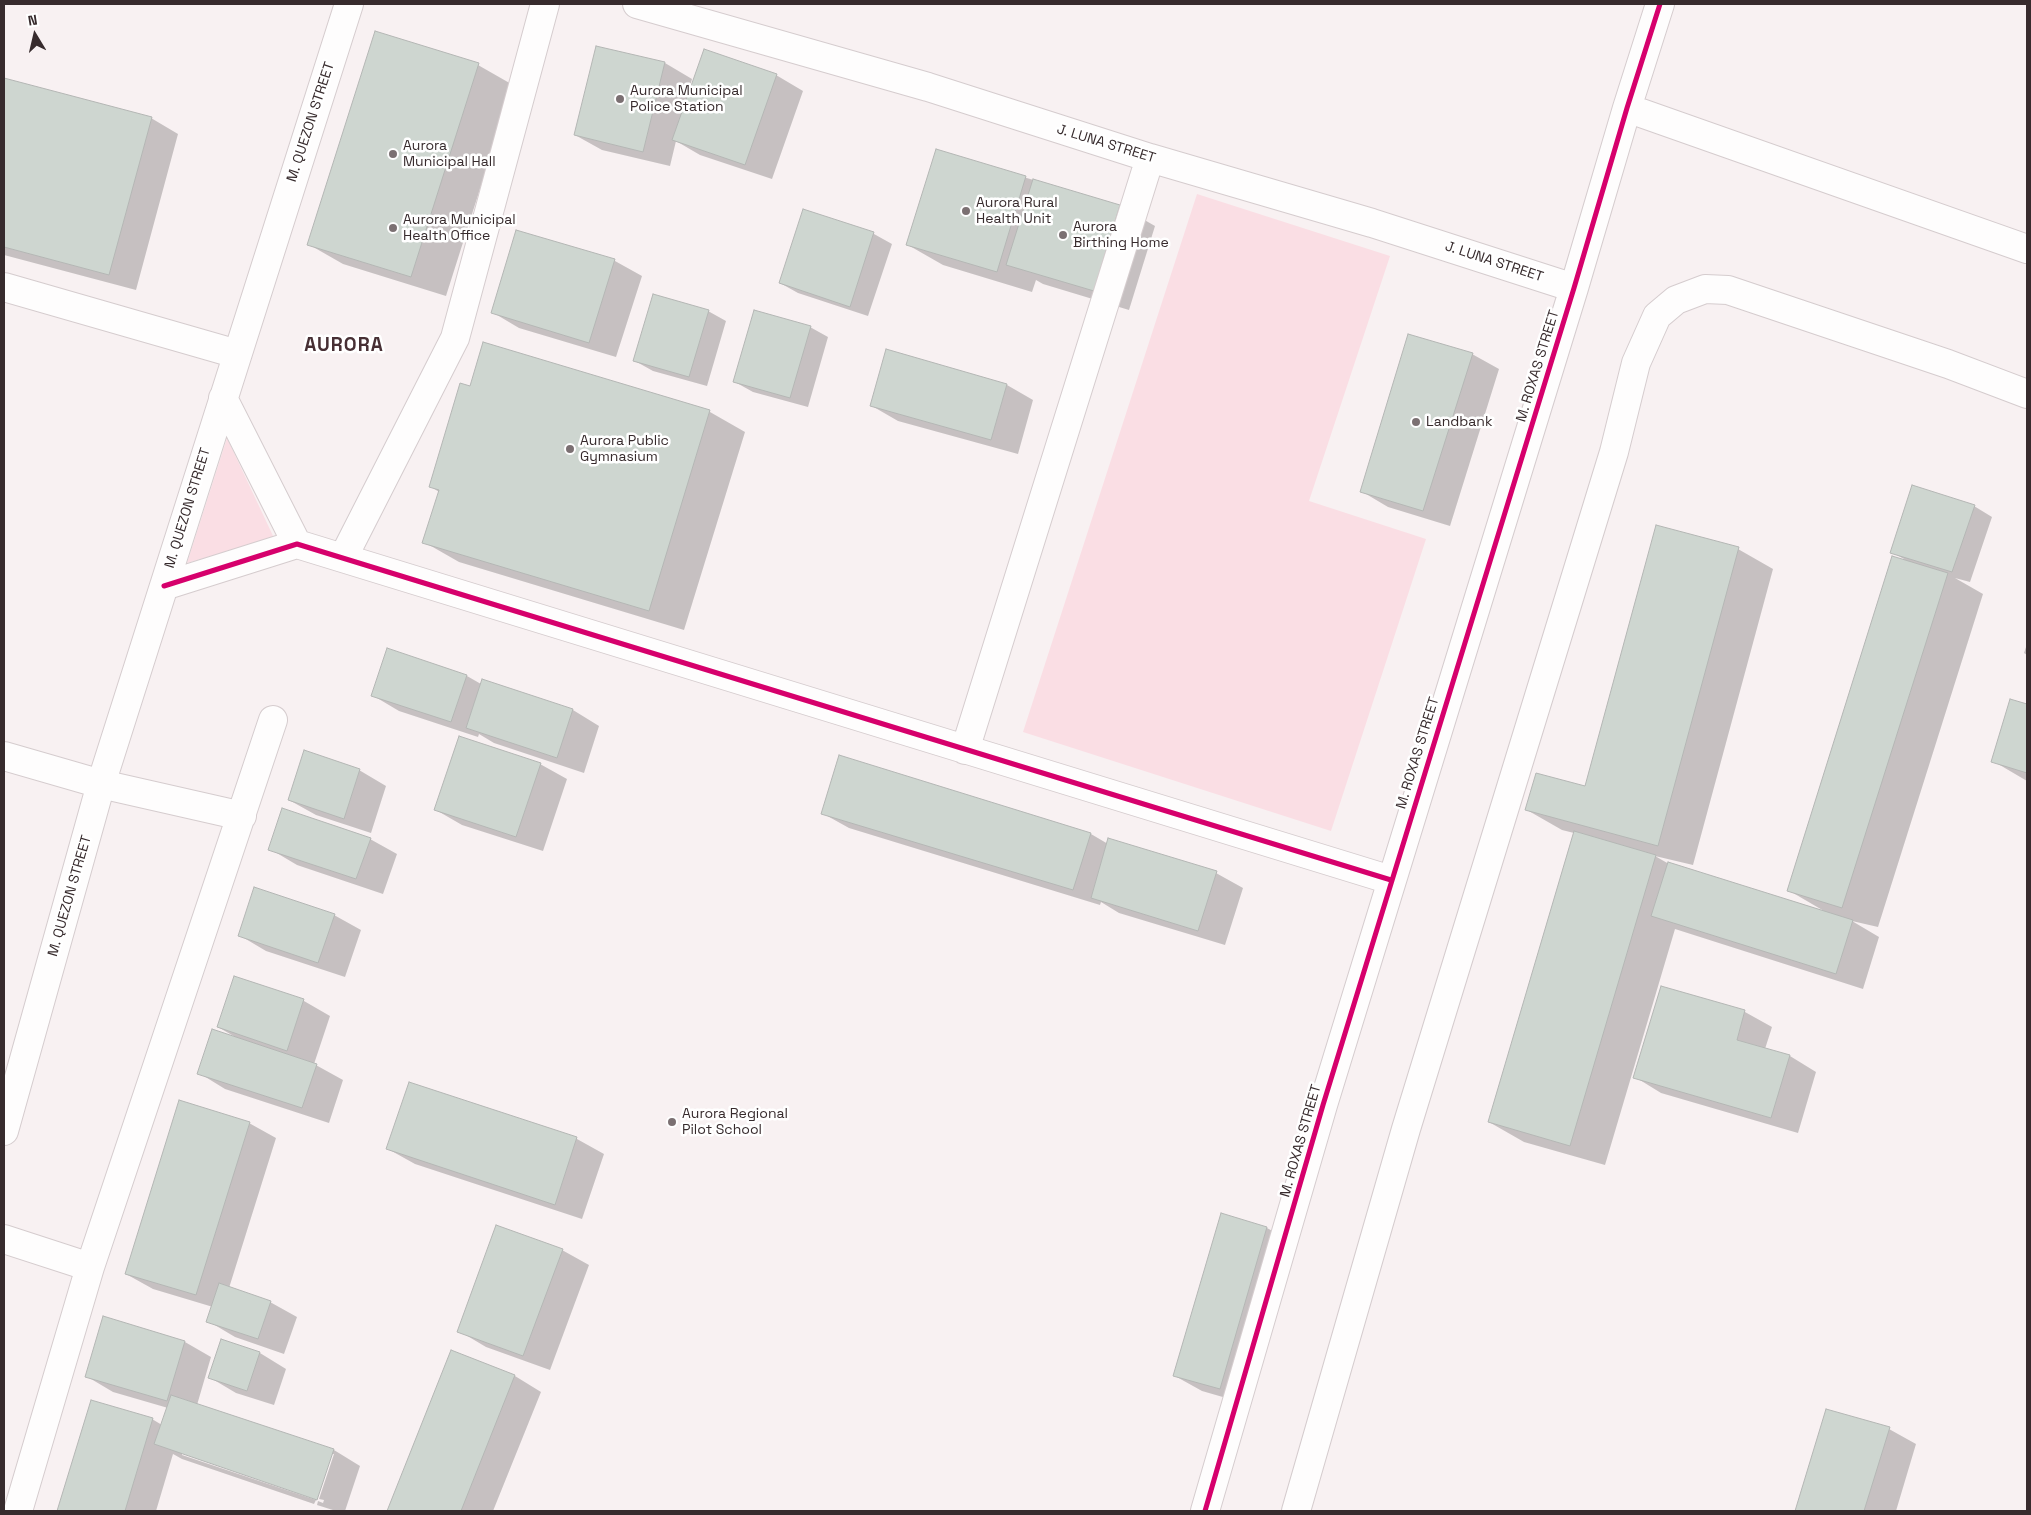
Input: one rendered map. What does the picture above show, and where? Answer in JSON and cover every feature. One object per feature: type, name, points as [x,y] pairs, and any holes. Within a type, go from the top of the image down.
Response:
[{"type":"street","name":"M. QUEZON STREET","points":[[4,1131],[101,784],[349,4]]},
{"type":"street","points":[[343,558],[455,338],[545,4]]},
{"type":"street","name":"J. LUNA STREET","points":[[637,4],[928,87],[1150,158],[1372,222],[1574,288]]},
{"type":"street","name":"M. ROXAS STREET","points":[[1204,1511],[1322,1105],[1660,4]]},
{"type":"street","points":[[1627,108],[2027,249]]},
{"type":"street","points":[[965,750],[1150,158]]},
{"type":"street","points":[[4,287],[237,354]]},
{"type":"street","points":[[1296,1511],[1406,1129],[1614,452],[1636,363],[1657,316],[1676,300],[1706,288],[1728,290],[1948,364],[2027,394]]},
{"type":"street","points":[[223,398],[297,544]]},
{"type":"street","points":[[164,586],[297,544],[1391,880]]},
{"type":"street","points":[[18,1511],[90,1267],[273,720]]},
{"type":"street","points":[[4,756],[101,784],[242,816]]},
{"type":"street","points":[[4,1238],[90,1267]]},
{"type":"shaded area","points":[[1197,194],[1390,256],[1309,501],[1426,539],[1331,831],[1023,732]]},
{"type":"shaded area","points":[[227,438],[274,538],[187,563]]},
{"type":"building","name":"Aurora Municipal Hall","points":[[375,31],[479,63],[411,277],[307,245]]},
{"type":"building","name":"Aurora Municipal Police Station","points":[[596,46],[665,62],[643,152],[574,135]]},
{"type":"building","points":[[704,49],[777,74],[745,165],[672,140]]},
{"type":"building","points":[[4,78],[152,117],[109,275],[4,247]]},
{"type":"building","name":"Aurora Rural Health Unit","points":[[936,149],[1026,176],[997,272],[906,245]]},
{"type":"building","name":"Aurora Birthing Home","points":[[1033,179],[1120,205],[1094,291],[1006,265]]},
{"type":"building","points":[[803,209],[874,232],[850,307],[779,283]]},
{"type":"building","points":[[516,230],[615,259],[589,343],[491,313]]},
{"type":"building","points":[[653,294],[709,310],[689,377],[633,361]]},
{"type":"building","points":[[754,310],[811,326],[790,398],[733,382]]},
{"type":"building","name":"Landbank","points":[[1408,334],[1473,353],[1423,511],[1360,492]]},
{"type":"building","name":"Aurora Public Gymnasium","points":[[483,342],[710,410],[649,611],[422,543],[439,490],[429,487],[460,383],[470,386]]},
{"type":"building","points":[[886,349],[1007,384],[991,440],[870,406]]},
{"type":"building","points":[[1912,485],[1975,505],[1952,572],[1890,553]]},
{"type":"building","points":[[1656,525],[1739,547],[1658,846],[1525,810],[1536,773],[1585,786]]},
{"type":"building","points":[[1892,556],[1948,573],[1842,908],[1787,891]]},
{"type":"building","points":[[387,648],[467,675],[451,722],[371,696]]},
{"type":"building","points":[[482,679],[573,709],[557,758],[466,728]]},
{"type":"building","points":[[2010,699],[2027,704],[2027,773],[1991,762]]},
{"type":"building","points":[[459,736],[541,763],[516,837],[434,810]]},
{"type":"building","points":[[304,750],[360,769],[344,819],[288,800]]},
{"type":"building","points":[[839,755],[1091,833],[1073,890],[821,814]]},
{"type":"building","points":[[282,808],[371,838],[356,879],[268,850]]},
{"type":"building","points":[[1574,831],[1656,855],[1570,1146],[1488,1122]]},
{"type":"building","points":[[1108,838],[1217,871],[1198,931],[1091,898]]},
{"type":"building","points":[[1668,862],[1853,920],[1836,974],[1651,916]]},
{"type":"building","points":[[254,887],[335,914],[318,963],[238,936]]},
{"type":"building","points":[[234,976],[304,999],[287,1051],[217,1027]]},
{"type":"building","points":[[1661,986],[1745,1010],[1737,1040],[1790,1055],[1771,1118],[1633,1078]]},
{"type":"building","points":[[212,1029],[317,1064],[302,1108],[197,1074]]},
{"type":"building","points":[[409,1082],[577,1137],[555,1205],[386,1149]]},
{"type":"building","points":[[179,1100],[250,1122],[196,1295],[125,1274]]},
{"type":"building","points":[[1221,1213],[1267,1227],[1220,1389],[1173,1376]]},
{"type":"building","points":[[496,1225],[563,1249],[523,1356],[457,1332]]},
{"type":"building","points":[[219,1283],[271,1301],[258,1339],[206,1322]]},
{"type":"building","points":[[103,1316],[185,1341],[167,1401],[85,1377]]},
{"type":"building","points":[[221,1339],[260,1352],[247,1391],[208,1378]]},
{"type":"building","points":[[451,1350],[515,1375],[461,1511],[387,1511]]},
{"type":"building","points":[[171,1395],[334,1449],[317,1500],[154,1444]]},
{"type":"building","points":[[91,1400],[153,1418],[125,1511],[57,1511]]},
{"type":"building","points":[[1826,1409],[1890,1427],[1864,1511],[1795,1511]]},
{"type":"cycle path","points":[[1205,1511],[1323,1105],[1660,4]]},
{"type":"cycle path","points":[[164,586],[297,544],[1391,880]]},
{"type":"place","name":"Aurora Municipal Police Station","points":[[620,99]]},
{"type":"place","name":"Aurora Municipal Hall","points":[[393,154]]},
{"type":"place","name":"Aurora Rural Health Unit","points":[[966,211]]},
{"type":"place","name":"Aurora Municipal Health Office","points":[[393,228]]},
{"type":"place","name":"Aurora Birthing Home","points":[[1063,235]]},
{"type":"place","name":"Landbank","points":[[1416,422]]},
{"type":"place","name":"Aurora Public Gymnasium","points":[[570,449]]},
{"type":"place","name":"Aurora Regional Pilot School","points":[[672,1122]]},
{"type":"district","name":"AURORA","points":[[344,346]]}]
